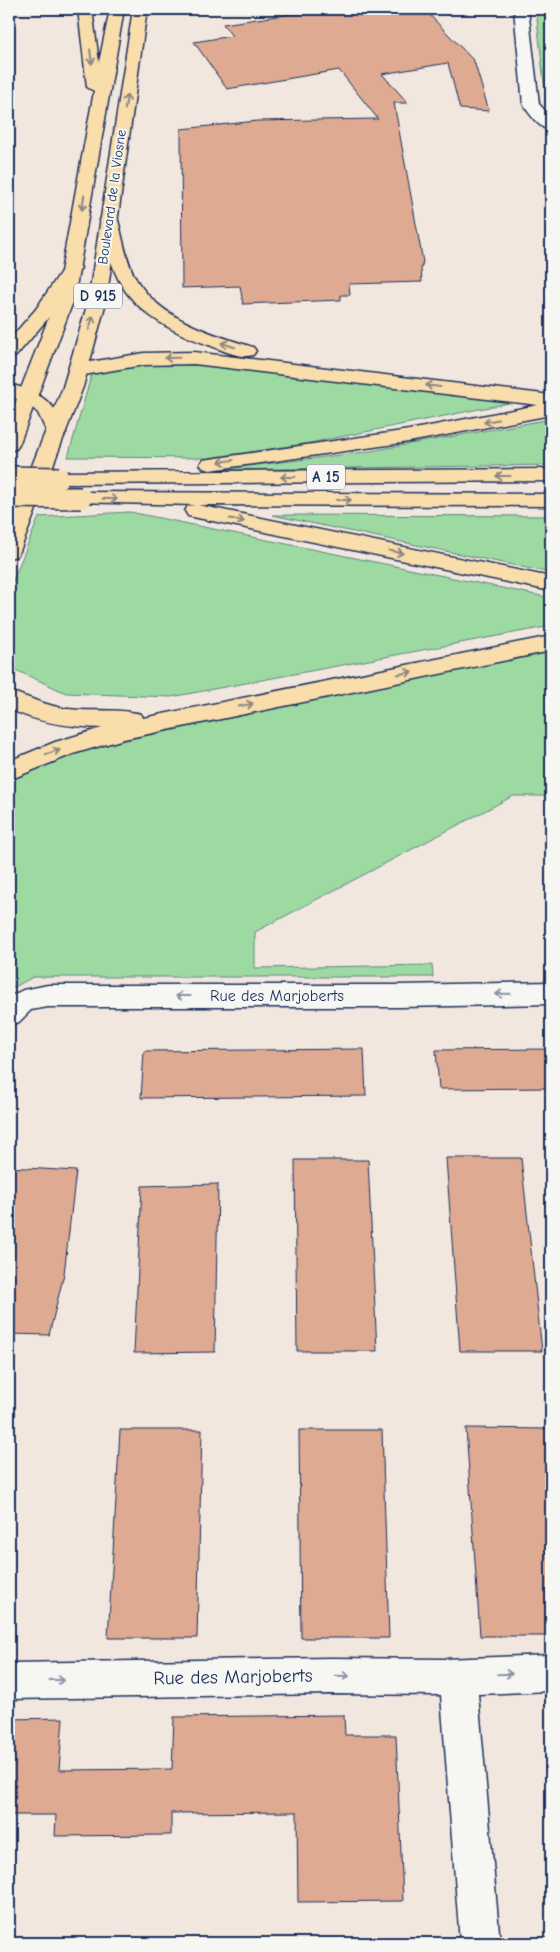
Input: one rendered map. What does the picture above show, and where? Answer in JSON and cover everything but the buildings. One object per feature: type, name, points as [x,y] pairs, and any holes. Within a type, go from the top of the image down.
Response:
[{"type":"main road","points":[[85,9],[98,113]]},
{"type":"main road","name":"Boulevard de la Viosne","points":[[9,445],[65,299],[117,9]]},
{"type":"main road","name":"Boulevard de la Viosne","points":[[9,551],[56,433],[78,370],[97,302],[140,9]]},
{"type":"main road","points":[[130,71],[156,9]]},
{"type":"main road","points":[[109,220],[126,279],[151,309],[202,337],[308,370]]},
{"type":"main road","points":[[9,352],[43,312],[72,268]]},
{"type":"main road","points":[[29,396],[42,384],[78,370],[144,359],[194,358],[308,370],[547,407]]},
{"type":"main road","points":[[9,390],[29,396],[49,410],[54,419],[56,433]]},
{"type":"main road","points":[[100,478],[409,436],[547,407]]},
{"type":"main road","name":"A 15","points":[[9,477],[551,475]]},
{"type":"main road","name":"A 15","points":[[9,497],[551,500]]},
{"type":"main road","points":[[138,499],[551,584]]},
{"type":"main road","points":[[9,771],[47,754],[86,742],[198,715],[551,643]]},
{"type":"main road","points":[[9,699],[42,714],[82,720],[136,720],[198,715]]},
{"type":"street","points":[[521,9],[529,96],[536,112],[551,126]]},
{"type":"street","name":"Rue des Marjoberts","points":[[9,1014],[23,1001],[48,996],[390,996],[551,993]]},
{"type":"street","name":"Rue des Marjoberts","points":[[9,1681],[458,1676],[551,1673]]},
{"type":"street","points":[[458,1676],[480,1943]]},
{"type":"green space","points":[[536,9],[551,9],[551,111],[544,83]]},
{"type":"green space","points":[[145,364],[204,364],[519,401],[310,443],[208,458],[68,457],[92,373]]},
{"type":"green space","points":[[551,419],[551,465],[216,470],[365,452]]},
{"type":"green space","points":[[130,512],[551,598],[551,626],[171,697],[66,693],[9,667],[9,590],[39,517]]},
{"type":"green space","points":[[272,515],[551,516],[551,573]]},
{"type":"green space","points":[[551,651],[551,796],[513,796],[255,932],[255,968],[432,965],[433,977],[33,977],[9,990],[9,780],[47,762],[116,742]]}]
